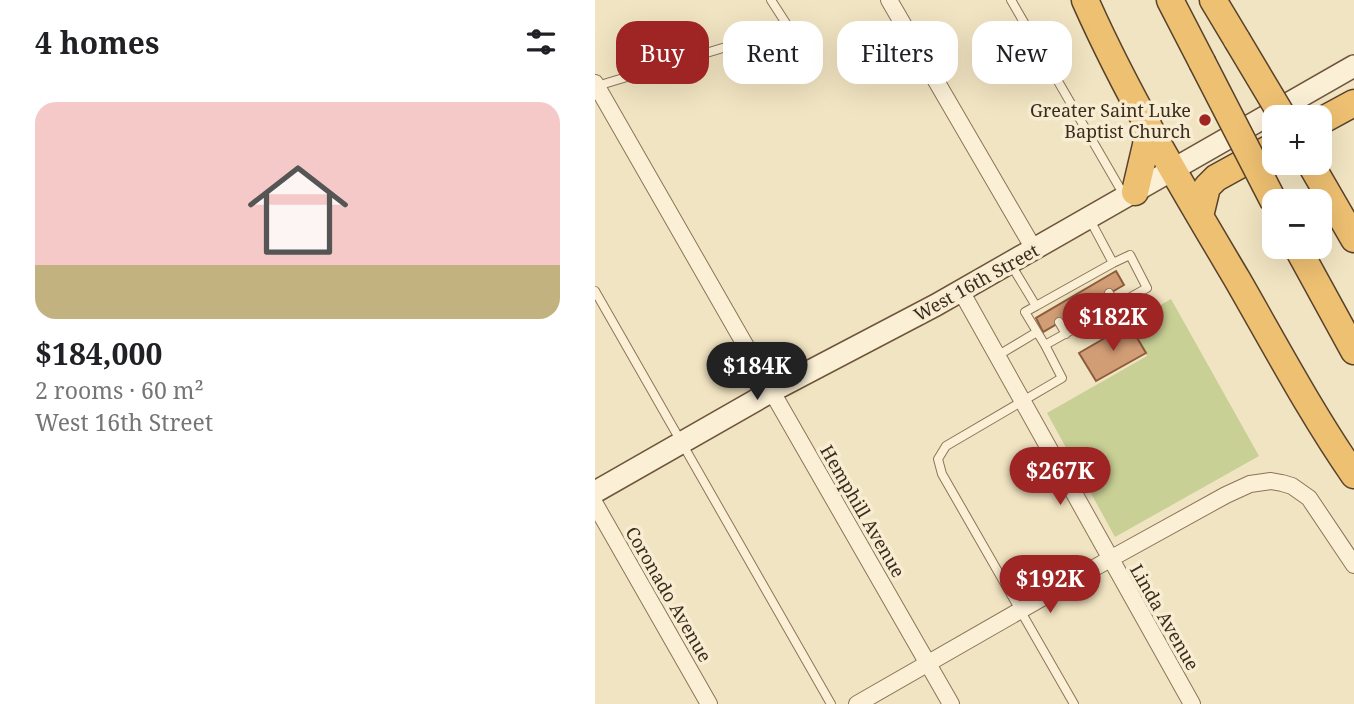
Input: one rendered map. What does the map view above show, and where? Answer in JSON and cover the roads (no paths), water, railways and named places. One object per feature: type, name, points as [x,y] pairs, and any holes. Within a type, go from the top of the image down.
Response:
[{"type":"highway","points":[[1085,0],[1105,47],[1173,170],[1315,414],[1354,475]]},
{"type":"highway","points":[[1170,0],[1267,189]]},
{"type":"highway","points":[[1213,0],[1276,105]]},
{"type":"highway","points":[[1332,115],[1354,103]]},
{"type":"highway","points":[[1130,195],[1144,155],[1148,125]]},
{"type":"highway","points":[[1200,216],[1207,187],[1216,178],[1262,153]]},
{"type":"highway","points":[[1317,175],[1354,239]]},
{"type":"highway","points":[[1304,259],[1354,351]]},
{"type":"main road","name":"West 16th Street","points":[[595,492],[772,391],[961,291],[1354,66]]},
{"type":"street","points":[[889,0],[1034,249]]},
{"type":"street","name":"Hemphill Avenue","points":[[596,84],[951,704]]},
{"type":"street","name":"Linda Avenue","points":[[961,291],[1192,704]]},
{"type":"street","points":[[857,704],[1226,495],[1261,482],[1292,486],[1316,505],[1354,565]]},
{"type":"street","name":"Coronado Avenue","points":[[595,504],[709,704]]},
{"type":"lane","points":[[596,84],[789,28],[771,0]]},
{"type":"lane","points":[[1011,0],[1130,195]]},
{"type":"lane","points":[[1089,218],[1113,263]]},
{"type":"lane","points":[[1045,345],[1147,288],[1130,255],[1113,263],[1082,286],[1062,291],[1025,312],[1062,378],[946,446],[938,459],[942,474],[1074,704]]},
{"type":"lane","points":[[1010,263],[1036,306]]},
{"type":"lane","points":[[595,291],[831,704]]},
{"type":"lane","points":[[1062,291],[1067,300]]},
{"type":"lane","points":[[1109,293],[1117,305]]},
{"type":"lane","points":[[1046,300],[1051,309]]},
{"type":"lane","points":[[1093,303],[1100,314]]},
{"type":"lane","points":[[1076,313],[1083,324]]},
{"type":"lane","points":[[1059,322],[1066,334]]},
{"type":"lane","points":[[997,356],[1037,332]]},
{"type":"place","name":"Greater Saint Luke Baptist Church","points":[[1205,120]]}]
